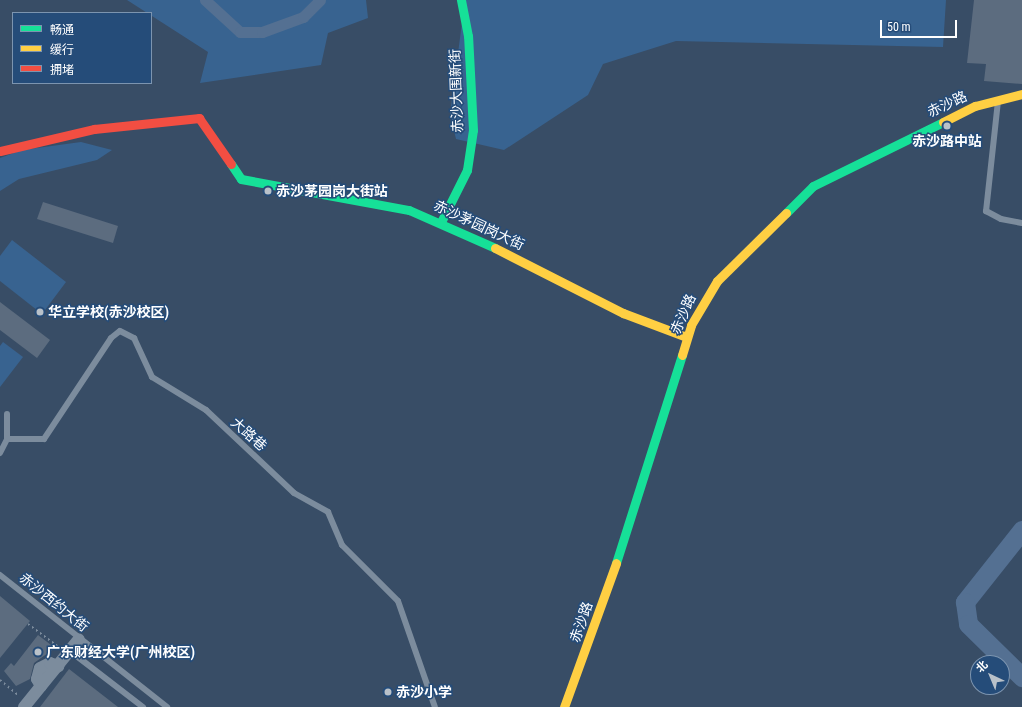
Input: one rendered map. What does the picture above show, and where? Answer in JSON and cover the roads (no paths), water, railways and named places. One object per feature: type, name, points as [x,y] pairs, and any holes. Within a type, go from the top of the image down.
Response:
[{"type":"street","name":"赤沙大围新街","points":[[441,222],[467,170],[473,130],[468,36],[461,0]]},
{"type":"street","name":"赤沙路","points":[[564,707],[619,554],[687,337],[702,302],[717,281],[813,186],[917,133],[998,97],[1022,94]]},
{"type":"street","name":"赤沙茅园岗大街","points":[[0,151],[94,129],[199,118],[230,169],[246,181],[390,205],[441,222],[623,313],[687,337]]},
{"type":"street","points":[[26,705],[79,639]]},
{"type":"lane","points":[[998,97],[986,211],[1001,219],[1022,223]]},
{"type":"lane","name":"大路巷","points":[[7,439],[44,440],[111,338],[120,331],[134,338],[152,377],[206,410],[294,493],[328,512],[342,545],[398,601],[435,707]]},
{"type":"lane","points":[[0,453],[7,439],[7,414]]},
{"type":"lane","name":"赤沙西约大街","points":[[0,575],[79,639],[167,707]]},
{"type":"lane","points":[[68,653],[143,707]]},
{"type":"waterway","points":[[205,0],[240,32],[262,32],[303,17],[320,0]]},
{"type":"waterway","points":[[1022,530],[965,602],[968,624],[1022,677]]},
{"type":"place","name":"赤沙路中站","points":[[947,126]]},
{"type":"place","name":"赤沙茅园岗大街站","points":[[268,191]]},
{"type":"place","name":"华立学校(赤沙校区)","points":[[40,312]]},
{"type":"place","name":"广东财经大学(广州校区)","points":[[38,652]]},
{"type":"place","name":"赤沙小学","points":[[388,692]]}]
